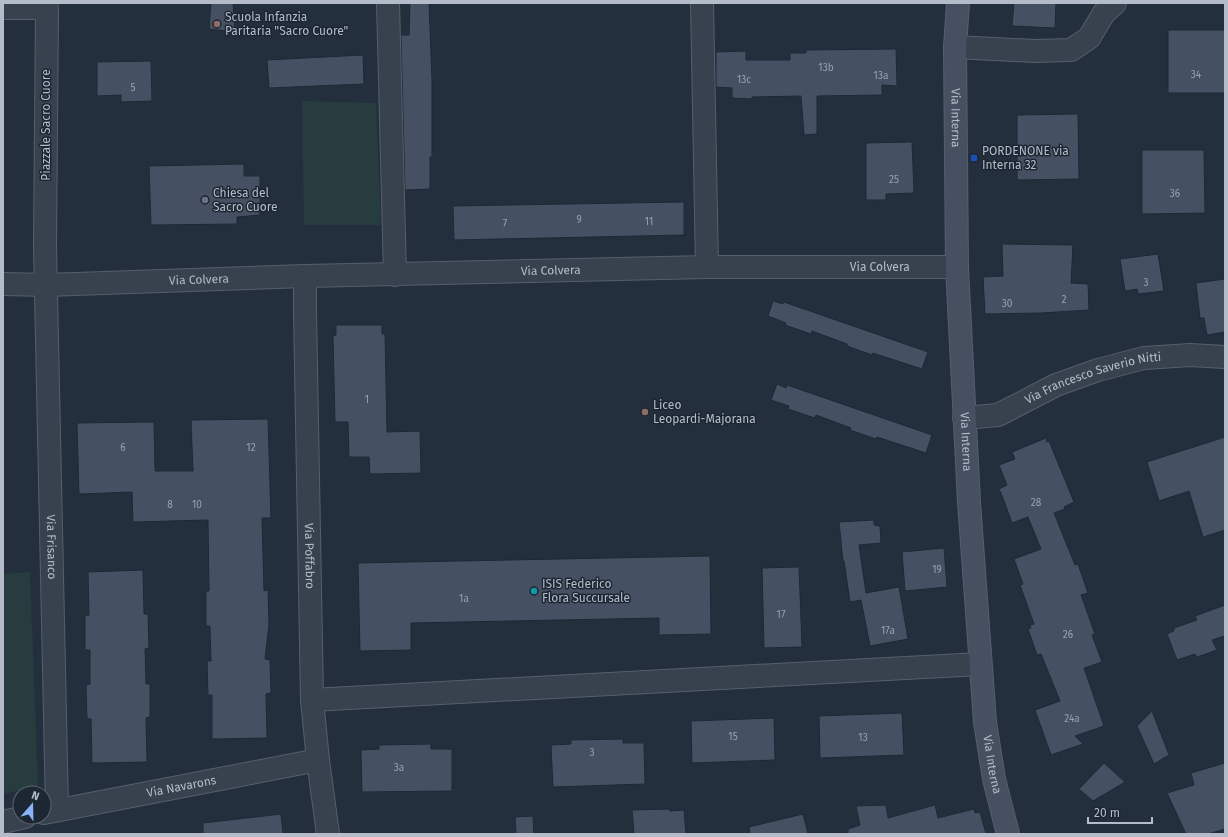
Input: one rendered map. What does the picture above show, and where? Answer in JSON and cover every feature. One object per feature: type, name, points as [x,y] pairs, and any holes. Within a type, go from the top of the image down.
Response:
[{"type":"street","points":[[388,3],[395,274]]},
{"type":"street","points":[[702,3],[707,267]]},
{"type":"street","name":"Via Interna","points":[[958,3],[955,46],[957,267],[969,502],[985,722],[994,779],[1008,834]]},
{"type":"street","points":[[955,46],[1035,51],[1071,50],[1089,38],[1104,13],[1115,3]]},
{"type":"street","name":"Piazzale Sacro Cuore","points":[[3,8],[47,6],[46,285]]},
{"type":"street","name":"Via Colvera","points":[[3,284],[46,285],[305,276],[707,267],[957,267]]},
{"type":"street","name":"Via Poffabro","points":[[305,276],[312,700],[328,834]]},
{"type":"street","name":"Via Frisanco","points":[[46,285],[50,785]]},
{"type":"street","name":"Via Francesco Saverio Nitti","points":[[964,418],[998,415],[1056,385],[1098,370],[1144,358],[1190,355],[1225,357]]},
{"type":"street","points":[[312,700],[980,664]]},
{"type":"street","name":"Via Navarons","points":[[52,811],[318,760]]},
{"type":"green space","points":[[302,101],[376,103],[381,225],[304,225]]},
{"type":"green space","points":[[30,572],[38,785],[12,785],[12,792],[3,794],[3,574]]},
{"type":"building","points":[[211,3],[233,3],[235,32],[209,29]]},
{"type":"building","points":[[410,3],[429,3],[432,80],[432,157],[430,157],[430,189],[405,190],[401,35],[409,35]]},
{"type":"building","points":[[1014,3],[1056,3],[1055,28],[1012,26]]},
{"type":"building","points":[[1168,30],[1225,30],[1225,93],[1168,93]]},
{"type":"building","points":[[896,49],[897,86],[882,85],[882,95],[817,96],[817,134],[804,135],[801,96],[752,97],[752,99],[732,98],[732,88],[716,87],[716,52],[746,51],[746,60],[790,60],[790,53],[806,53],[806,50]]},
{"type":"building","points":[[363,55],[364,84],[269,88],[267,60]]},
{"type":"building","points":[[151,61],[152,101],[121,102],[121,95],[97,96],[97,62]]},
{"type":"building","points":[[1078,114],[1079,179],[1017,180],[1017,115]]},
{"type":"building","points":[[912,142],[914,193],[886,194],[886,200],[866,200],[866,143]]},
{"type":"building","points":[[1142,150],[1204,150],[1205,213],[1142,214]]},
{"type":"building","name":"Chiesa del Sacro Cuore","points":[[244,164],[244,176],[260,176],[260,215],[237,217],[237,224],[151,225],[149,166]]},
{"type":"building","points":[[684,202],[684,235],[454,240],[453,206]]},
{"type":"building","points":[[1002,244],[1073,245],[1071,283],[1088,284],[1089,310],[985,314],[983,277],[1003,276]]},
{"type":"building","points":[[1158,254],[1164,291],[1138,294],[1137,289],[1125,291],[1120,259]]},
{"type":"building","points":[[1225,279],[1225,332],[1207,335],[1204,318],[1200,318],[1196,283]]},
{"type":"building","points":[[773,301],[783,304],[784,302],[928,352],[922,369],[873,353],[872,355],[812,331],[811,334],[785,325],[786,323],[768,316]]},
{"type":"building","points":[[336,325],[382,325],[382,334],[385,334],[387,432],[420,431],[421,473],[370,474],[369,457],[349,457],[348,422],[335,422],[333,336],[336,335]]},
{"type":"building","points":[[777,384],[786,388],[787,385],[932,435],[926,453],[877,437],[876,439],[850,430],[851,428],[816,415],[815,418],[788,409],[789,406],[771,400]]},
{"type":"building","points":[[268,419],[271,518],[262,518],[264,591],[268,590],[269,624],[265,659],[270,660],[271,693],[266,694],[267,738],[212,739],[212,695],[208,695],[207,661],[211,661],[210,626],[206,626],[206,591],[209,591],[208,520],[133,522],[132,492],[79,494],[77,423],[154,422],[155,471],[193,471],[191,420]]},
{"type":"building","points":[[1225,437],[1225,530],[1203,537],[1189,491],[1159,501],[1147,462]]},
{"type":"building","points":[[1046,438],[1047,442],[1049,441],[1074,502],[1064,507],[1065,509],[1054,513],[1075,565],[1078,564],[1088,593],[1081,595],[1095,634],[1092,635],[1102,662],[1084,668],[1104,726],[1075,736],[1083,744],[1051,755],[1035,710],[1060,701],[1041,654],[1037,655],[1028,629],[1031,628],[1030,625],[1034,624],[1020,585],[1023,584],[1014,559],[1041,549],[1028,517],[1012,523],[999,489],[1007,485],[999,465],[1015,459],[1012,452]]},
{"type":"building","points":[[874,520],[874,525],[880,526],[881,543],[859,545],[866,593],[899,587],[908,639],[870,646],[861,600],[850,602],[843,561],[839,522]]},
{"type":"building","points":[[944,548],[947,587],[905,591],[902,552]]},
{"type":"building","name":"ISIS Federico Flora Succursale","points":[[710,556],[711,634],[659,635],[659,618],[411,623],[411,650],[360,651],[358,563]]},
{"type":"building","points":[[799,567],[802,647],[764,648],[762,568]]},
{"type":"building","points":[[143,570],[144,614],[148,614],[149,648],[145,649],[146,684],[150,684],[150,717],[146,718],[147,762],[92,763],[91,719],[87,719],[86,685],[90,684],[90,650],[85,650],[85,616],[89,615],[88,572]]},
{"type":"building","points":[[1225,605],[1225,636],[1212,640],[1217,650],[1197,657],[1195,654],[1177,660],[1167,634],[1174,631],[1174,628],[1197,620],[1195,616]]},
{"type":"building","points":[[1152,711],[1169,755],[1154,764],[1137,726]]},
{"type":"building","points":[[902,713],[904,755],[820,758],[819,716]]},
{"type":"building","points":[[774,718],[775,760],[692,763],[691,721]]},
{"type":"building","points":[[623,739],[623,743],[644,743],[645,784],[553,787],[551,745],[571,744],[571,740]]},
{"type":"building","points":[[431,744],[431,749],[452,749],[452,791],[362,792],[361,750],[379,749],[379,745]]},
{"type":"building","points":[[1104,763],[1125,782],[1093,801],[1079,789]]},
{"type":"building","points":[[1225,763],[1225,829],[1208,834],[1186,834],[1167,793],[1194,785],[1191,773]]},
{"type":"building","points":[[886,805],[888,818],[935,805],[938,818],[974,809],[975,813],[980,812],[986,834],[848,834],[848,829],[860,825],[856,806]]},
{"type":"building","points":[[669,809],[670,811],[684,810],[686,834],[634,834],[632,810]]},
{"type":"building","points":[[281,814],[283,834],[203,834],[203,823]]},
{"type":"building","points":[[803,814],[808,834],[750,834],[749,827]]},
{"type":"building","points":[[533,816],[534,834],[516,834],[515,817]]},
{"type":"place","name":"Scuola Infanzia Paritaria \"Sacro Cuore\"","points":[[217,24]]},
{"type":"place","name":"PORDENONE via Interna 32","points":[[974,158]]},
{"type":"place","name":"Chiesa del Sacro Cuore","points":[[205,200]]},
{"type":"place","name":"Liceo Leopardi-Majorana","points":[[645,412]]},
{"type":"place","name":"ISIS Federico Flora Succursale","points":[[534,591]]}]
